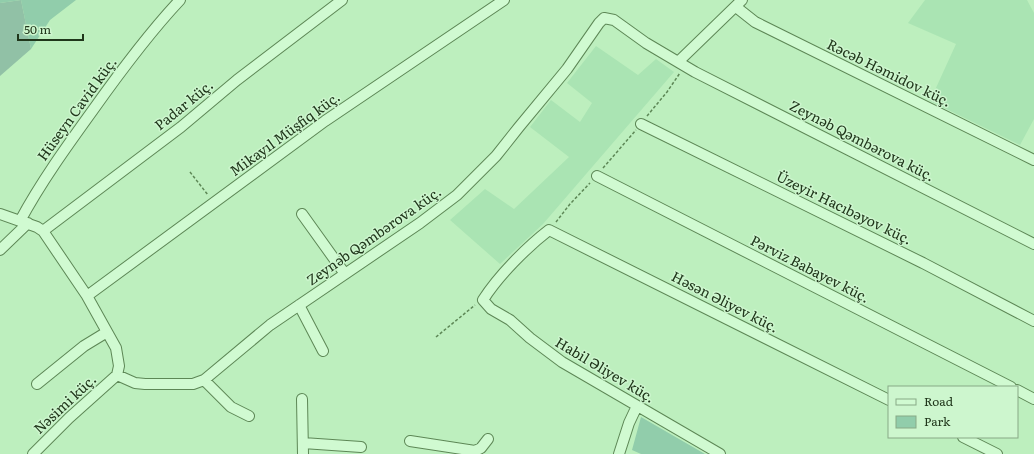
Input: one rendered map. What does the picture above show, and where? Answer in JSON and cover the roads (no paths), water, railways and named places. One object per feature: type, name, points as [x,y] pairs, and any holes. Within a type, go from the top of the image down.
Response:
[{"type":"street","name":"Hüseyn Cavid küç.","points":[[0,250],[24,222],[37,190],[119,73],[180,0]]},
{"type":"street","name":"Padar küç.","points":[[43,231],[180,127],[237,80],[342,0]]},
{"type":"street","name":"Mikayıl Müşfiq küç.","points":[[87,296],[325,121],[504,0]]},
{"type":"street","points":[[681,64],[739,3]]},
{"type":"street","name":"Rəcəb Həmidov küç.","points":[[739,3],[755,22],[762,26],[1034,160]]},
{"type":"street","name":"Zeynəb Qəmbərova küç.","points":[[117,375],[135,383],[145,384],[193,384],[204,380],[270,325],[420,223],[457,195],[486,168],[567,69],[604,18],[614,20],[646,43],[681,64],[1034,244]]},
{"type":"street","name":"Üzeyir Hacıbəyov küç.","points":[[641,124],[916,259],[1034,321]]},
{"type":"street","name":"Pərviz Babayev küç.","points":[[597,176],[1008,386]]},
{"type":"street","points":[[0,214],[37,227],[43,231],[87,296],[116,348],[119,358],[117,375]]},
{"type":"street","points":[[302,214],[345,274]]},
{"type":"street","name":"Habil Əliyev küç.","points":[[550,230],[539,238],[494,284],[483,300],[491,309],[510,320],[530,338],[562,362],[720,454]]},
{"type":"street","name":"Həsən Əliyev küç.","points":[[550,230],[888,399]]},
{"type":"street","points":[[299,305],[323,350]]},
{"type":"street","points":[[37,384],[84,346],[107,332]]},
{"type":"street","name":"Nəsimi küç.","points":[[33,454],[69,418],[117,375]]},
{"type":"street","points":[[204,380],[231,407],[249,416]]},
{"type":"street","points":[[1018,391],[1034,399]]},
{"type":"street","points":[[302,399],[303,454]]},
{"type":"street","points":[[620,454],[629,423],[637,406]]},
{"type":"street","points":[[965,438],[997,454]]},
{"type":"street","points":[[410,441],[450,451],[475,451],[482,448],[488,439]]},
{"type":"street","points":[[303,443],[361,447]]}]
